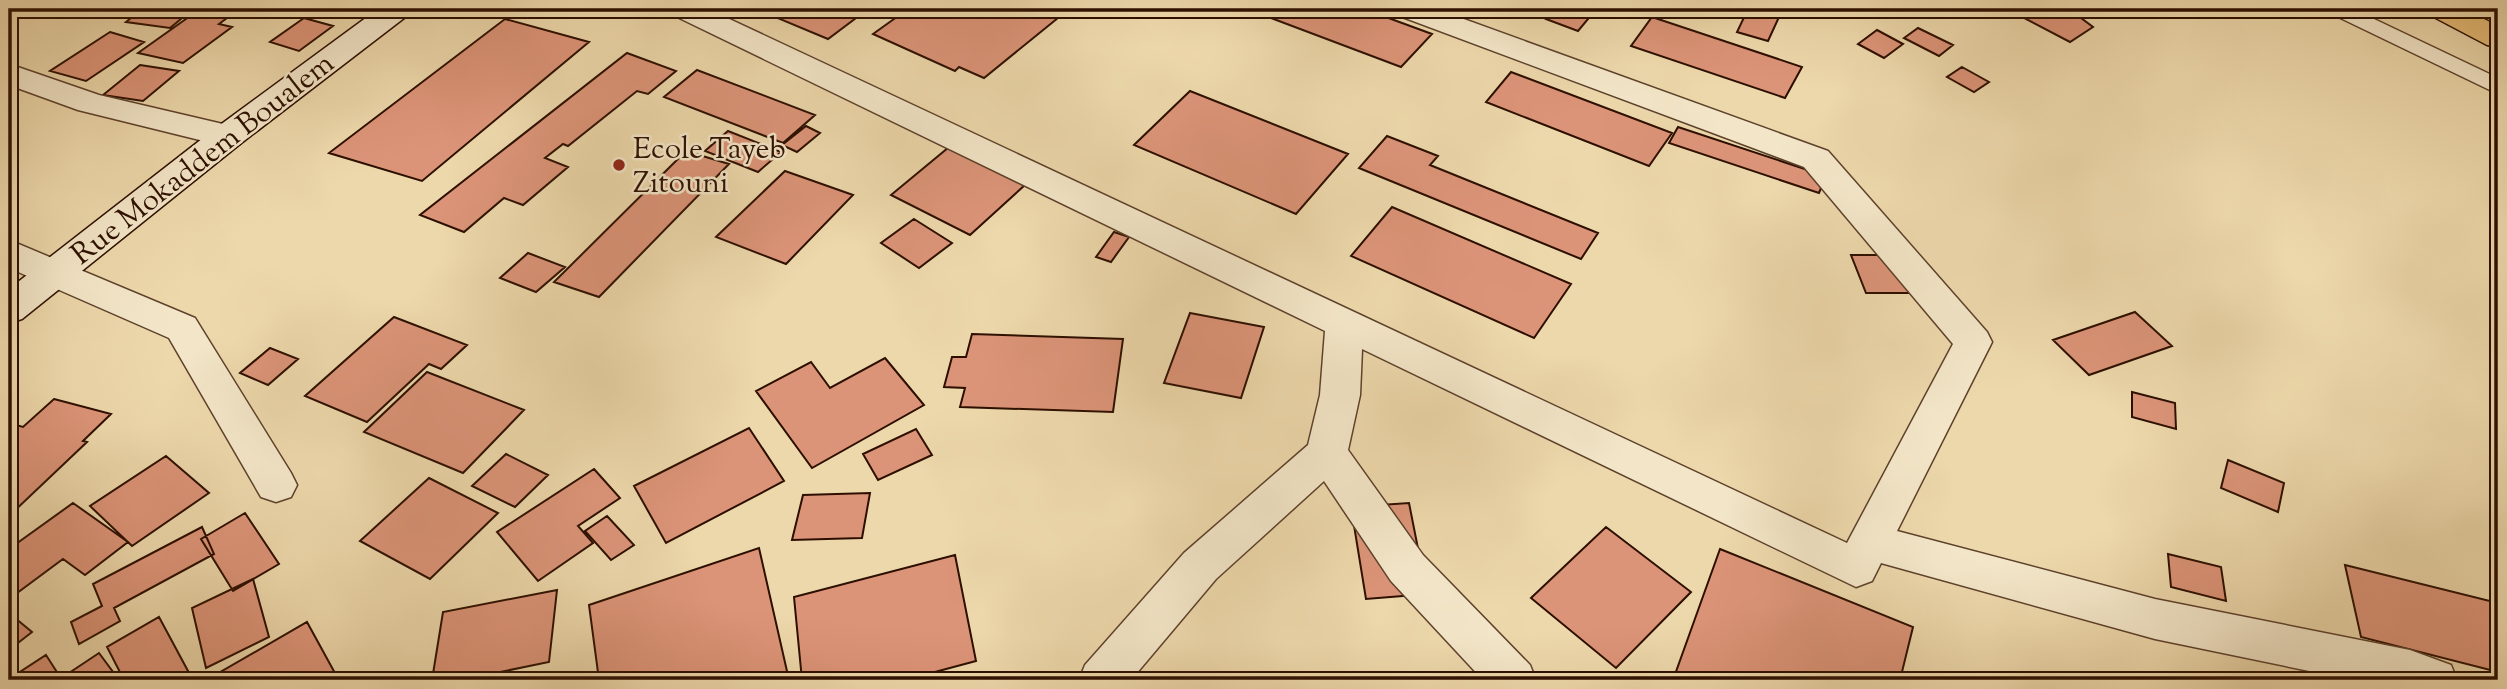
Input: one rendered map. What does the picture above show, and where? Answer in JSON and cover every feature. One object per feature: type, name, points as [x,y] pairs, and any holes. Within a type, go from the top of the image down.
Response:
[{"type":"highway","points":[[2441,9],[2498,38]]},
{"type":"street","name":"Rue Mokaddem Boualem","points":[[9,309],[229,136],[397,9]]},
{"type":"street","points":[[684,9],[1856,568],[1973,342],[1816,159],[1408,9]]},
{"type":"street","points":[[9,74],[90,103],[229,136]]},
{"type":"street","points":[[9,253],[182,328],[275,485]]},
{"type":"street","points":[[1102,680],[1200,566],[1327,453],[1340,395],[1344,324]]},
{"type":"street","points":[[1327,453],[1407,568],[1513,680]]},
{"type":"street","points":[[1870,542],[2154,619],[2410,671],[2434,680]]},
{"type":"lane","points":[[2337,9],[2498,87]]},
{"type":"building","points":[[142,9],[193,9],[170,28],[126,22]]},
{"type":"building","points":[[200,9],[235,12],[219,24],[232,27],[183,63],[138,53]]},
{"type":"building","points":[[756,9],[868,9],[828,39]]},
{"type":"building","points":[[908,9],[1069,9],[984,78],[959,67],[955,71],[873,34]]},
{"type":"building","points":[[1247,9],[1364,9],[1432,34],[1401,67]]},
{"type":"building","points":[[1555,9],[1581,9],[1593,13],[1578,31],[1546,19]]},
{"type":"building","points":[[1748,9],[1779,17],[1768,41],[1737,32]]},
{"type":"building","points":[[2007,9],[2069,9],[2093,27],[2070,42]]},
{"type":"building","points":[[1652,17],[1802,67],[1785,98],[1631,46]]},
{"type":"building","points":[[304,18],[333,26],[299,51],[270,42]]},
{"type":"building","points":[[505,19],[589,42],[422,181],[329,153]]},
{"type":"building","points":[[1918,28],[1953,45],[1939,56],[1904,38]]},
{"type":"building","points":[[1877,30],[1903,44],[1884,58],[1858,44]]},
{"type":"building","points":[[110,32],[144,42],[86,81],[50,71]]},
{"type":"building","points":[[627,53],[676,71],[648,94],[637,91],[568,146],[563,144],[545,158],[568,167],[523,205],[504,198],[464,232],[420,215]]},
{"type":"building","points":[[140,65],[179,71],[143,101],[103,95]]},
{"type":"building","points":[[1962,67],[1989,82],[1974,92],[1947,77]]},
{"type":"building","points":[[697,70],[815,115],[783,143],[664,97]]},
{"type":"building","points":[[1511,72],[1672,133],[1649,166],[1486,102]]},
{"type":"building","points":[[1190,91],[1348,154],[1296,214],[1134,145]]},
{"type":"building","points":[[806,126],[820,133],[797,152],[782,145]]},
{"type":"building","points":[[1678,127],[1826,176],[1819,193],[1669,143]]},
{"type":"building","points":[[728,131],[781,152],[758,172],[705,151]]},
{"type":"building","points":[[1387,136],[1438,156],[1430,165],[1598,233],[1581,259],[1359,168]]},
{"type":"building","points":[[960,138],[1037,174],[970,235],[891,195]]},
{"type":"building","points":[[686,151],[729,164],[599,297],[554,282]]},
{"type":"building","points":[[785,171],[853,195],[786,264],[716,237]]},
{"type":"building","points":[[1392,207],[1571,284],[1534,338],[1351,256]]},
{"type":"building","points":[[914,219],[952,243],[919,268],[881,243]]},
{"type":"building","points":[[1114,232],[1129,237],[1111,262],[1096,257]]},
{"type":"building","points":[[528,253],[565,267],[536,292],[500,278]]},
{"type":"building","points":[[1851,255],[1895,255],[1911,293],[1866,293]]},
{"type":"building","points":[[2135,312],[2172,346],[2089,375],[2053,340]]},
{"type":"building","points":[[1190,313],[1264,327],[1241,398],[1164,383]]},
{"type":"building","points":[[394,317],[467,345],[441,369],[429,364],[367,422],[305,396]]},
{"type":"building","points":[[972,334],[1123,339],[1113,412],[960,407],[965,388],[944,387],[952,357],[966,357]]},
{"type":"building","points":[[270,348],[298,359],[268,385],[240,373]]},
{"type":"building","points":[[885,358],[924,405],[812,468],[756,391],[811,362],[830,388]]},
{"type":"building","points":[[427,372],[524,410],[463,473],[364,432]]},
{"type":"building","points":[[2132,392],[2175,403],[2176,429],[2132,417]]},
{"type":"building","points":[[54,399],[111,414],[83,441],[87,442],[9,516],[9,423],[23,427]]},
{"type":"building","points":[[749,428],[784,481],[666,543],[634,486]]},
{"type":"building","points":[[916,429],[932,455],[878,480],[863,454]]},
{"type":"building","points":[[506,454],[548,475],[515,507],[472,486]]},
{"type":"building","points":[[166,456],[209,493],[132,546],[90,506]]},
{"type":"building","points":[[2228,460],[2284,483],[2278,512],[2221,488]]},
{"type":"building","points":[[594,469],[620,498],[578,526],[593,543],[538,581],[497,532]]},
{"type":"building","points":[[429,478],[498,513],[430,579],[360,541]]},
{"type":"building","points":[[870,493],[862,538],[792,540],[803,495]]},
{"type":"building","points":[[73,503],[128,542],[85,575],[63,559],[9,599],[9,549]]},
{"type":"building","points":[[1409,503],[1427,594],[1366,599],[1351,507]]},
{"type":"building","points":[[245,513],[279,564],[233,591],[201,539]]},
{"type":"building","points":[[607,516],[634,545],[611,560],[585,531]]},
{"type":"building","points":[[202,527],[214,554],[114,608],[120,621],[79,644],[71,622],[102,606],[93,584]]},
{"type":"building","points":[[1606,527],[1691,592],[1616,668],[1531,598]]},
{"type":"building","points":[[759,548],[789,680],[599,680],[589,605]]},
{"type":"building","points":[[1720,549],[1913,627],[1900,680],[1673,680]]},
{"type":"building","points":[[2168,554],[2221,567],[2226,601],[2171,587]]},
{"type":"building","points":[[955,555],[976,661],[905,680],[802,680],[794,597]]},
{"type":"building","points":[[2345,565],[2498,603],[2498,672],[2361,637]]},
{"type":"building","points":[[253,579],[269,637],[206,668],[192,608]]},
{"type":"building","points":[[557,590],[549,662],[461,680],[432,680],[443,612]]},
{"type":"building","points":[[9,613],[32,632],[9,650]]},
{"type":"building","points":[[159,617],[188,671],[173,680],[124,680],[107,647]]},
{"type":"building","points":[[307,622],[336,675],[328,680],[220,680],[217,674]]},
{"type":"building","points":[[99,653],[116,676],[109,680],[74,680],[69,673]]},
{"type":"building","points":[[46,655],[62,680],[9,680],[9,679]]},
{"type":"place","name":"Ecole Tayeb Zitouni","points":[[619,165]]}]
